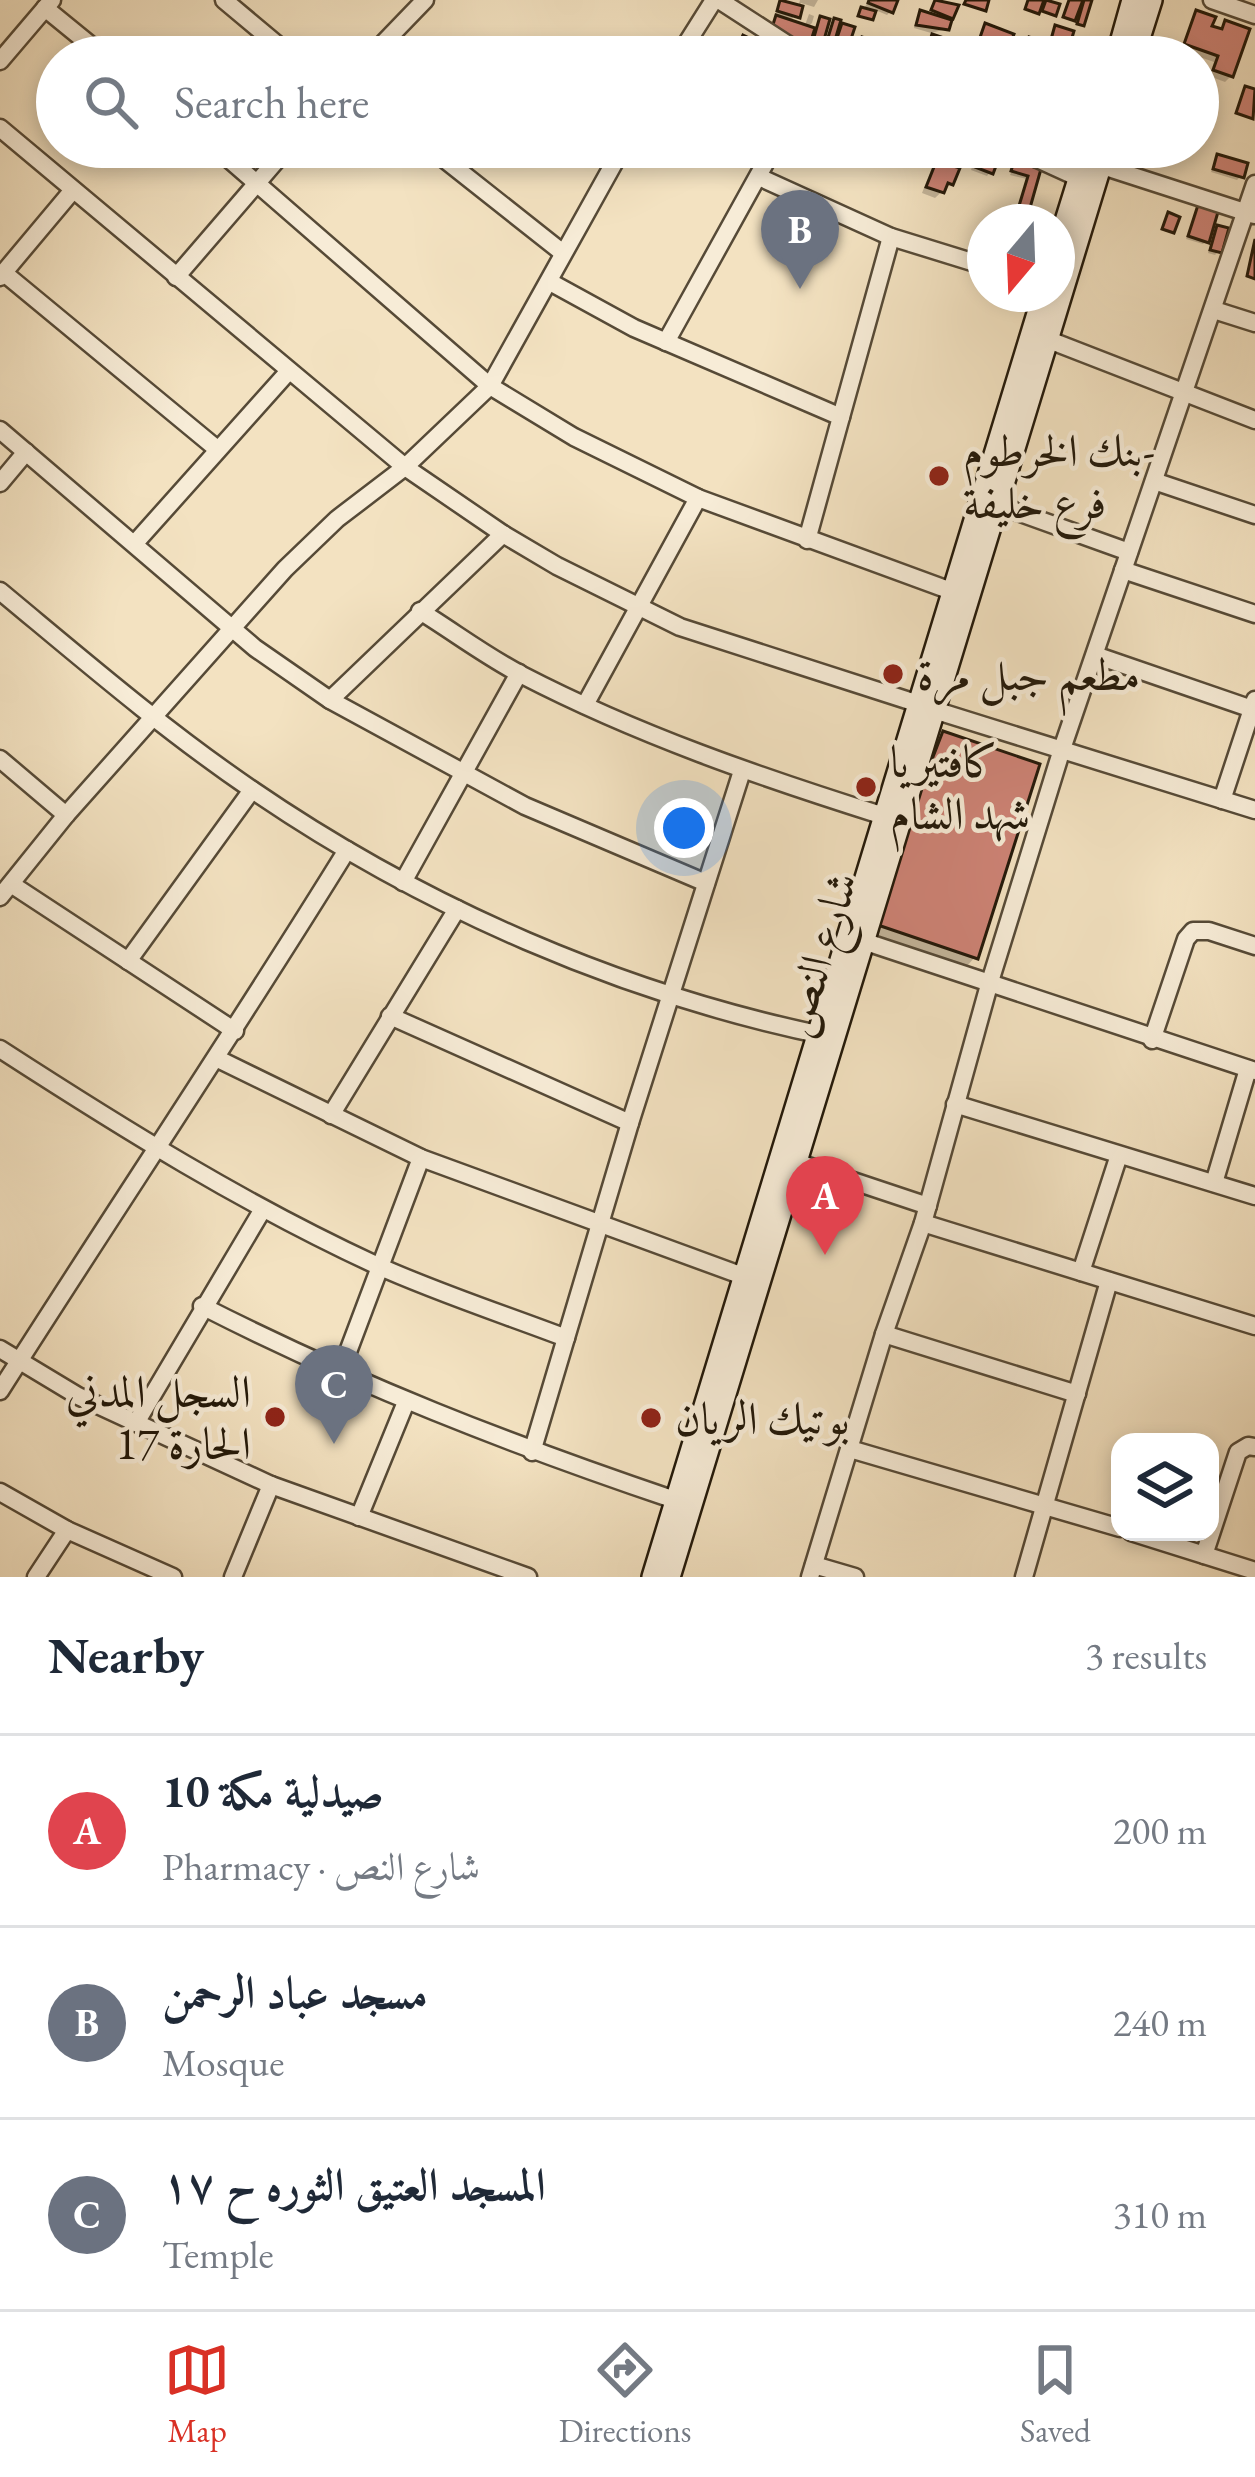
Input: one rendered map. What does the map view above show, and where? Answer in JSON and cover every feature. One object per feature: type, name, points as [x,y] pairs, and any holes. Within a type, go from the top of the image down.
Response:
[{"type":"main road","points":[[1123,36],[1133,0]]},
{"type":"main road","points":[[1140,36],[1151,0]]},
{"type":"main road","points":[[1075,204],[1089,168]]},
{"type":"main road","name":"شارع النص","points":[[653,1577],[743,1276],[862,941],[953,592],[1029,374],[1049,340],[1090,168]]},
{"type":"main road","name":"شارع النص","points":[[669,1577],[796,1162],[884,817],[998,506],[1041,312]]},
{"type":"street","points":[[224,0],[267,36]]},
{"type":"street","points":[[390,36],[425,0]]},
{"type":"street","points":[[692,36],[716,0],[773,36]]},
{"type":"street","points":[[1212,0],[1255,15]]},
{"type":"street","points":[[0,61],[48,4],[82,36]]},
{"type":"street","points":[[0,128],[36,159]]},
{"type":"street","points":[[47,168],[405,466],[503,534],[639,608],[749,652],[1255,810]]},
{"type":"street","points":[[240,168],[490,386],[574,437],[698,498],[953,592]]},
{"type":"street","points":[[176,277],[269,168]]},
{"type":"street","points":[[456,168],[563,253]]},
{"type":"street","points":[[235,1031],[6,890],[230,627],[337,519],[405,466],[490,386],[610,168]]},
{"type":"street","points":[[666,342],[764,168]]},
{"type":"street","points":[[1118,168],[1250,213]]},
{"type":"street","points":[[759,177],[891,237],[967,260]]},
{"type":"street","points":[[855,1577],[812,1571],[884,1334],[926,1215],[1061,749],[1250,213],[1255,184]]},
{"type":"street","points":[[73,190],[2,275],[217,449]]},
{"type":"street","points":[[807,540],[891,237]]},
{"type":"street","points":[[550,282],[666,342],[841,416]]},
{"type":"street","points":[[1214,310],[1255,323]]},
{"type":"street","points":[[1049,340],[1255,420]]},
{"type":"street","points":[[136,542],[287,372]]},
{"type":"street","points":[[0,430],[230,627],[330,700],[575,830],[706,884]]},
{"type":"street","points":[[0,483],[26,452]]},
{"type":"street","points":[[1154,481],[1255,514]]},
{"type":"street","points":[[585,704],[698,498]]},
{"type":"street","points":[[998,506],[1255,614]]},
{"type":"street","points":[[330,700],[503,534]]},
{"type":"street","points":[[0,591],[152,717],[252,790],[403,882],[457,909],[671,996],[825,1036]]},
{"type":"street","points":[[420,611],[519,674],[585,704],[742,771],[884,817]]},
{"type":"street","points":[[1095,655],[1254,706],[1222,800]]},
{"type":"street","points":[[403,882],[519,674]]},
{"type":"street","points":[[0,759],[66,815]]},
{"type":"street","points":[[532,1452],[742,771]]},
{"type":"street","points":[[128,961],[252,790]]},
{"type":"street","points":[[0,1391],[218,1059],[347,850]]},
{"type":"street","points":[[331,1115],[457,909]]},
{"type":"street","points":[[1152,1040],[1186,939],[1193,931],[1209,931],[1255,946]]},
{"type":"street","points":[[862,941],[1251,1070],[1214,1183]]},
{"type":"street","points":[[390,1016],[630,1123]]},
{"type":"street","points":[[0,1049],[156,1150],[263,1209],[380,1266],[566,1338]]},
{"type":"street","points":[[218,1059],[421,1159],[743,1276]]},
{"type":"street","points":[[955,1104],[1255,1196]]},
{"type":"street","points":[[1081,1272],[1119,1155]]},
{"type":"street","points":[[340,1373],[421,1159]]},
{"type":"street","points":[[796,1162],[1081,1272],[1255,1326]]},
{"type":"street","points":[[136,1423],[263,1209]]},
{"type":"street","points":[[1024,1577],[1109,1281]]},
{"type":"street","points":[[202,1306],[406,1402],[532,1452],[675,1500]]},
{"type":"street","points":[[884,1334],[1077,1394]]},
{"type":"street","points":[[0,1349],[18,1363],[136,1423],[271,1485],[493,1572],[528,1577]]},
{"type":"street","points":[[359,1517],[406,1402]]},
{"type":"street","points":[[1204,1555],[1238,1452],[1255,1448]]},
{"type":"street","points":[[850,1449],[1111,1525]]},
{"type":"street","points":[[233,1577],[271,1485]]},
{"type":"street","points":[[0,1492],[67,1529],[173,1577]]},
{"type":"street","points":[[36,1577],[67,1529]]},
{"type":"street","points":[[1160,1541],[1255,1571]]},
{"type":"building","points":[[780,0],[803,6],[800,18],[777,11]]},
{"type":"building","points":[[869,0],[898,0],[893,13]]},
{"type":"building","points":[[935,0],[959,5],[953,19],[931,10]]},
{"type":"building","points":[[966,0],[989,0],[986,11],[964,4]]},
{"type":"building","points":[[1028,0],[1044,0],[1039,14],[1025,9]]},
{"type":"building","points":[[1046,0],[1060,4],[1056,16],[1042,11]]},
{"type":"building","points":[[1069,0],[1083,0],[1075,21],[1063,17]]},
{"type":"building","points":[[1084,0],[1092,0],[1084,26],[1077,24]]},
{"type":"building","points":[[861,7],[876,11],[873,20],[858,16]]},
{"type":"building","points":[[920,10],[952,20],[949,30],[916,25]]},
{"type":"building","points":[[1196,10],[1216,17],[1212,26],[1222,29],[1225,20],[1250,29],[1233,77],[1219,72],[1219,36],[1187,36]]},
{"type":"building","points":[[776,15],[815,28],[812,36],[769,36]]},
{"type":"building","points":[[820,16],[830,19],[825,36],[814,36]]},
{"type":"building","points":[[834,18],[841,20],[836,36],[828,36]]},
{"type":"building","points":[[842,23],[855,27],[852,36],[838,36]]},
{"type":"building","points":[[985,23],[1014,34],[1013,36],[980,36]]},
{"type":"building","points":[[1055,25],[1074,31],[1073,36],[1052,36]]},
{"type":"building","points":[[1245,86],[1255,89],[1253,119],[1236,113]]},
{"type":"building","points":[[1219,155],[1248,163],[1244,178],[1213,169],[1219,168]]},
{"type":"building","points":[[934,168],[960,168],[944,193],[926,187]]},
{"type":"building","points":[[1012,168],[1041,169],[1031,204],[1020,204],[1028,176]]},
{"type":"building","points":[[1198,205],[1218,212],[1209,243],[1188,236]]},
{"type":"building","points":[[1168,212],[1180,217],[1174,233],[1162,229]]},
{"type":"building","points":[[1217,225],[1229,228],[1222,253],[1210,250]]},
{"type":"building","points":[[1255,239],[1255,279],[1247,276]]},
{"type":"building","points":[[943,731],[1040,764],[978,959],[869,922]]},
{"type":"place","name":"مسجد عباد الرحمن","points":[[800,289]]},
{"type":"place","name":"بنك الخرطوم- فرع خليفة","points":[[939,476]]},
{"type":"place","name":"مطعم جبل مرة","points":[[893,674]]},
{"type":"place","name":"كافتيريا شهد الشام","points":[[866,787]]},
{"type":"place","name":"صيدلية مكة 10","points":[[825,1255]]},
{"type":"place","name":"السجل المدني الحارة 17","points":[[275,1417]]},
{"type":"place","name":"بوتيك الريان","points":[[651,1418]]},
{"type":"place","name":"المسجد العتيق الثوره ح ١٧","points":[[334,1444]]}]
